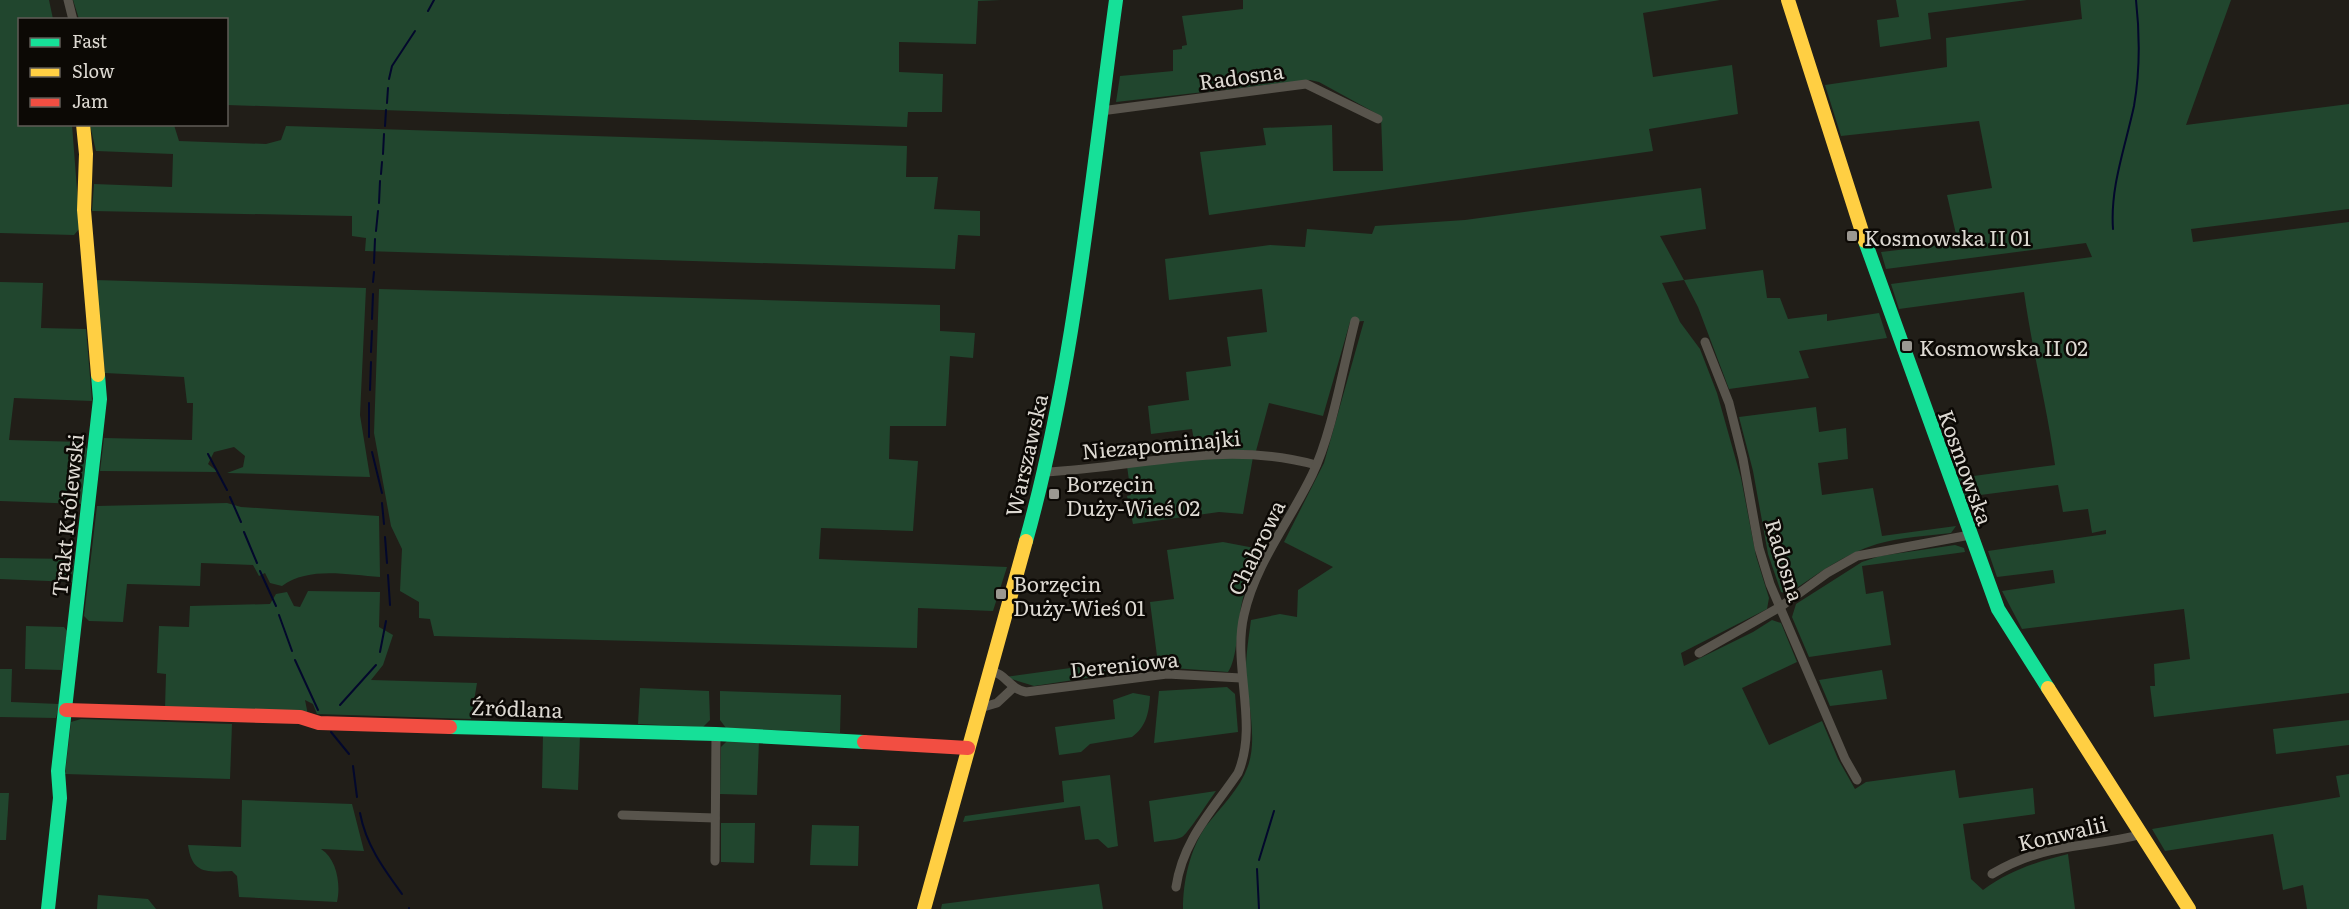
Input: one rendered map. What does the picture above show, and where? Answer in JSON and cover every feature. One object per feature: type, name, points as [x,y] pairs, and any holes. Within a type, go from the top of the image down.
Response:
[{"type":"street","points":[[68,0],[72,18]]},
{"type":"street","name":"Warszawska","points":[[924,909],[1046,472],[1062,391],[1116,0]]},
{"type":"street","name":"Kosmowska","points":[[1788,0],[1856,215],[1998,609],[2144,834],[2189,909]]},
{"type":"street","name":"Radosna","points":[[1101,111],[1306,84],[1378,119]]},
{"type":"street","name":"Trakt Królewski","points":[[48,909],[60,798],[58,771],[100,399],[84,210],[86,154],[83,126]]},
{"type":"street","name":"Chabrowa","points":[[1176,887],[1184,851],[1228,788],[1243,761],[1245,712],[1239,646],[1250,593],[1322,451],[1355,321]]},
{"type":"street","name":"Radosna","points":[[1705,342],[1729,403],[1743,459],[1759,548],[1780,607],[1845,759],[1857,780]]},
{"type":"street","name":"Niezapominajki","points":[[1046,472],[1228,453],[1263,454],[1316,465]]},
{"type":"street","points":[[1699,653],[1780,607],[1827,573],[1857,556],[1970,536]]},
{"type":"street","points":[[980,708],[997,703],[1013,688],[1001,673],[990,671]]},
{"type":"street","name":"Dereniowa","points":[[1013,688],[1026,692],[1167,674],[1241,678]]},
{"type":"street","name":"Źródlana","points":[[66,710],[300,717],[319,723],[716,734],[968,748]]},
{"type":"street","points":[[715,861],[716,734]]},
{"type":"street","points":[[622,815],[715,818]]},
{"type":"street","name":"Konwalii","points":[[1992,874],[2017,859],[2038,852],[2144,834]]},
{"type":"green space","points":[[0,0],[49,0],[53,18],[18,18],[18,126],[72,126],[80,228],[74,235],[0,233]]},
{"type":"green space","points":[[73,0],[1001,0],[978,1],[976,44],[899,42],[899,72],[943,74],[942,112],[908,112],[907,127],[228,105],[228,18],[79,18]]},
{"type":"green space","points":[[1243,0],[1720,0],[1643,13],[1653,77],[1732,65],[1738,114],[1649,129],[1653,151],[1209,215],[1200,152],[1266,145],[1263,128],[1332,125],[1333,171],[1383,171],[1381,116],[1319,82],[1310,80],[1116,102],[1120,76],[1173,71],[1173,50],[1182,49],[1182,46],[1187,45],[1182,16],[1243,9]]},
{"type":"green space","points":[[1896,0],[2027,0],[1928,13],[1931,39],[1880,47],[1877,20],[1899,17]]},
{"type":"green space","points":[[2080,0],[2231,0],[2186,125],[2349,104],[2349,209],[2191,229],[2193,242],[2349,222],[2349,693],[2154,717],[2150,686],[2155,686],[2154,664],[2190,659],[2184,609],[2022,629],[2002,591],[2055,583],[2053,570],[1997,577],[1988,551],[2106,534],[2106,530],[2092,533],[2088,509],[2063,512],[2058,485],[1965,497],[1959,478],[2055,465],[2024,292],[1899,309],[1891,284],[2092,257],[2086,243],[1886,269],[1881,252],[1958,243],[1947,195],[1992,188],[1979,121],[1841,136],[1825,85],[1947,67],[1946,38],[2082,19]]},
{"type":"green space","points":[[90,126],[174,126],[179,141],[266,144],[281,140],[286,126],[907,146],[906,177],[938,177],[934,209],[980,211],[980,236],[958,235],[955,269],[365,251],[366,238],[352,236],[352,216],[92,211],[94,184],[172,187],[173,154],[96,151]]},
{"type":"green space","points":[[1701,188],[1706,229],[1660,236],[1684,280],[1662,283],[1680,322],[1700,349],[1717,393],[1741,478],[1756,556],[1769,598],[1767,609],[1681,653],[1684,666],[1753,632],[1772,620],[1781,623],[1797,662],[1742,688],[1769,745],[1822,721],[1838,759],[1855,789],[1866,782],[1955,770],[1959,798],[2033,788],[2035,814],[1963,824],[1971,879],[1983,890],[2003,877],[2024,868],[2068,854],[2075,909],[1183,909],[1186,876],[1200,835],[1230,798],[1245,774],[1251,755],[1252,731],[1246,670],[1251,620],[1280,614],[1297,617],[1298,590],[1333,567],[1284,542],[1324,463],[1364,321],[1350,322],[1323,416],[1269,403],[1256,451],[1226,449],[1196,452],[1192,429],[1151,434],[1148,406],[1189,400],[1186,372],[1231,366],[1227,337],[1267,332],[1262,289],[1169,300],[1165,259],[1270,245],[1305,247],[1307,229],[1372,234],[1375,226],[1465,220]]},
{"type":"green space","points":[[1763,270],[1767,298],[1780,298],[1788,319],[1827,314],[1827,321],[1879,313],[1887,338],[1799,351],[1809,378],[1729,389],[1698,307],[1684,280]]},
{"type":"green space","points":[[95,280],[366,288],[360,415],[370,477],[227,473],[243,467],[245,456],[234,447],[214,452],[208,464],[218,472],[100,471],[104,438],[192,440],[193,403],[187,403],[184,377],[105,373]]},
{"type":"green space","points":[[0,282],[43,283],[41,328],[86,329],[92,401],[14,398],[9,440],[82,442],[87,449],[81,504],[0,501]]},
{"type":"green space","points":[[379,289],[940,305],[940,331],[975,333],[973,358],[950,356],[946,426],[890,426],[889,459],[918,461],[913,531],[821,528],[819,559],[1007,567],[993,611],[918,608],[917,648],[434,636],[430,619],[419,618],[419,602],[400,591],[402,549],[391,526],[374,433]]},
{"type":"green space","points":[[1816,407],[1819,432],[1846,428],[1848,459],[1818,463],[1822,495],[1873,488],[1882,536],[1956,526],[1951,533],[1895,540],[1865,548],[1831,565],[1788,594],[1781,592],[1768,554],[1753,471],[1739,417]]},
{"type":"green space","points":[[1215,457],[1253,457],[1243,514],[1219,512],[1133,524],[1127,496],[1131,495],[1127,466]]},
{"type":"green space","points":[[227,503],[241,507],[379,516],[380,577],[316,574],[304,576],[282,586],[270,583],[265,573],[259,576],[253,565],[201,563],[200,586],[127,584],[123,622],[89,621],[84,616],[97,506]]},
{"type":"green space","points":[[1223,542],[1265,550],[1245,592],[1235,651],[1228,672],[1159,667],[1034,686],[1005,677],[1157,656],[1150,602],[1174,599],[1167,550]]},
{"type":"green space","points":[[1955,545],[1964,548],[1965,552],[1862,566],[1866,594],[1883,591],[1891,645],[1809,657],[1792,617],[1796,604],[1862,562],[1880,556]]},
{"type":"green space","points":[[0,558],[74,559],[72,582],[0,579]]},
{"type":"green space","points":[[308,591],[380,592],[379,627],[393,635],[383,665],[371,680],[477,683],[471,719],[317,714],[313,704],[305,700],[308,715],[165,708],[166,674],[157,673],[159,626],[189,627],[190,606],[270,604],[276,594],[287,592],[294,606],[300,607]]},
{"type":"green space","points":[[26,626],[64,627],[67,631],[62,670],[25,669]]},
{"type":"green space","points":[[0,669],[12,669],[11,702],[59,704],[56,718],[0,717]]},
{"type":"green space","points":[[1882,670],[1887,699],[1830,706],[1819,680]]},
{"type":"green space","points":[[1227,687],[1235,694],[1238,732],[1154,743],[1159,691]]},
{"type":"green space","points":[[640,688],[709,691],[710,720],[703,727],[638,724]]},
{"type":"green space","points":[[720,691],[841,695],[840,733],[726,728],[720,720]]},
{"type":"green space","points":[[1133,693],[1150,696],[1146,719],[1137,733],[1132,737],[1090,744],[1081,752],[1059,755],[1055,727],[1115,719],[1113,700]]},
{"type":"green space","points":[[81,719],[232,724],[230,779],[65,774],[71,722]]},
{"type":"green space","points":[[2349,720],[2349,745],[2276,754],[2273,729]]},
{"type":"green space","points":[[543,733],[580,735],[578,790],[542,788]]},
{"type":"green space","points":[[729,739],[759,740],[757,795],[720,794],[721,747]]},
{"type":"green space","points":[[2349,774],[2349,909],[2307,909],[2303,885],[2283,890],[2273,834],[2165,851],[2152,829],[2340,797],[2336,776]]},
{"type":"green space","points":[[1110,775],[1118,846],[1108,848],[1098,839],[1085,840],[1080,806],[963,822],[965,816],[1064,802],[1062,781]]},
{"type":"green space","points":[[1216,791],[1185,835],[1154,842],[1149,801]]},
{"type":"green space","points":[[0,793],[9,793],[6,840],[0,840]]},
{"type":"green space","points":[[242,800],[352,804],[364,851],[321,849],[331,859],[334,866],[338,888],[337,902],[239,897],[237,876],[232,871],[208,871],[197,866],[188,845],[241,847]]},
{"type":"green space","points":[[721,823],[755,823],[754,863],[721,862]]},
{"type":"green space","points":[[812,825],[859,826],[858,866],[810,865]]},
{"type":"green space","points":[[1099,884],[1103,909],[941,909],[942,904]]},
{"type":"green space","points":[[98,895],[148,899],[156,909],[97,909]]},
{"type":"waterway","points":[[428,11],[434,0]]},
{"type":"waterway","points":[[2113,229],[2116,183],[2134,106],[2137,80],[2139,40],[2136,0]]},
{"type":"waterway","points":[[389,79],[392,66],[415,31]]},
{"type":"waterway","points":[[387,103],[388,88]]},
{"type":"waterway","points":[[385,126],[386,110]]},
{"type":"waterway","points":[[383,154],[384,134]]},
{"type":"waterway","points":[[381,174],[382,162]]},
{"type":"waterway","points":[[379,203],[380,181]]},
{"type":"waterway","points":[[376,231],[378,211]]},
{"type":"waterway","points":[[374,263],[375,239]]},
{"type":"waterway","points":[[373,282],[374,272]]},
{"type":"waterway","points":[[372,319],[373,294]]},
{"type":"waterway","points":[[371,352],[372,331]]},
{"type":"waterway","points":[[370,390],[371,362]]},
{"type":"waterway","points":[[369,403],[369,437]]},
{"type":"waterway","points":[[372,452],[382,493]]},
{"type":"waterway","points":[[208,454],[227,490]]},
{"type":"waterway","points":[[230,497],[241,522]]},
{"type":"waterway","points":[[382,503],[384,524]]},
{"type":"waterway","points":[[244,532],[257,563]]},
{"type":"waterway","points":[[385,537],[387,563]]},
{"type":"waterway","points":[[260,571],[276,606]]},
{"type":"waterway","points":[[388,575],[390,605]]},
{"type":"waterway","points":[[279,615],[292,651]]},
{"type":"waterway","points":[[380,652],[386,621]]},
{"type":"waterway","points":[[295,660],[318,710]]},
{"type":"waterway","points":[[340,705],[376,665]]},
{"type":"waterway","points":[[331,732],[349,754]]},
{"type":"waterway","points":[[353,766],[357,797]]},
{"type":"waterway","points":[[1259,860],[1274,811]]},
{"type":"waterway","points":[[360,813],[371,846],[402,894]]},
{"type":"waterway","points":[[1257,869],[1259,909]]},
{"type":"traffic: fast","points":[[1026,541],[1043,475],[1069,340],[1116,0]]},
{"type":"traffic: fast","points":[[1865,241],[1998,609],[2048,688]]},
{"type":"traffic: fast","points":[[48,909],[60,798],[58,771],[100,399],[98,375]]},
{"type":"traffic: fast","points":[[450,727],[716,734],[864,742]]},
{"type":"traffic: slow","points":[[1788,0],[1865,241]]},
{"type":"traffic: slow","points":[[83,126],[86,154],[84,210],[98,375]]},
{"type":"traffic: slow","points":[[924,909],[1026,541]]},
{"type":"traffic: slow","points":[[2048,688],[2189,909]]},
{"type":"traffic: jam","points":[[66,710],[300,717],[319,723],[450,727]]},
{"type":"traffic: jam","points":[[864,742],[968,748]]},
{"type":"place","name":"Kosmowska II 01","points":[[1852,236]]},
{"type":"place","name":"Kosmowska II 02","points":[[1907,346]]},
{"type":"place","name":"Borzęcin Duży-Wieś 02","points":[[1054,494]]},
{"type":"place","name":"Borzęcin Duży-Wieś 01","points":[[1001,594]]}]
